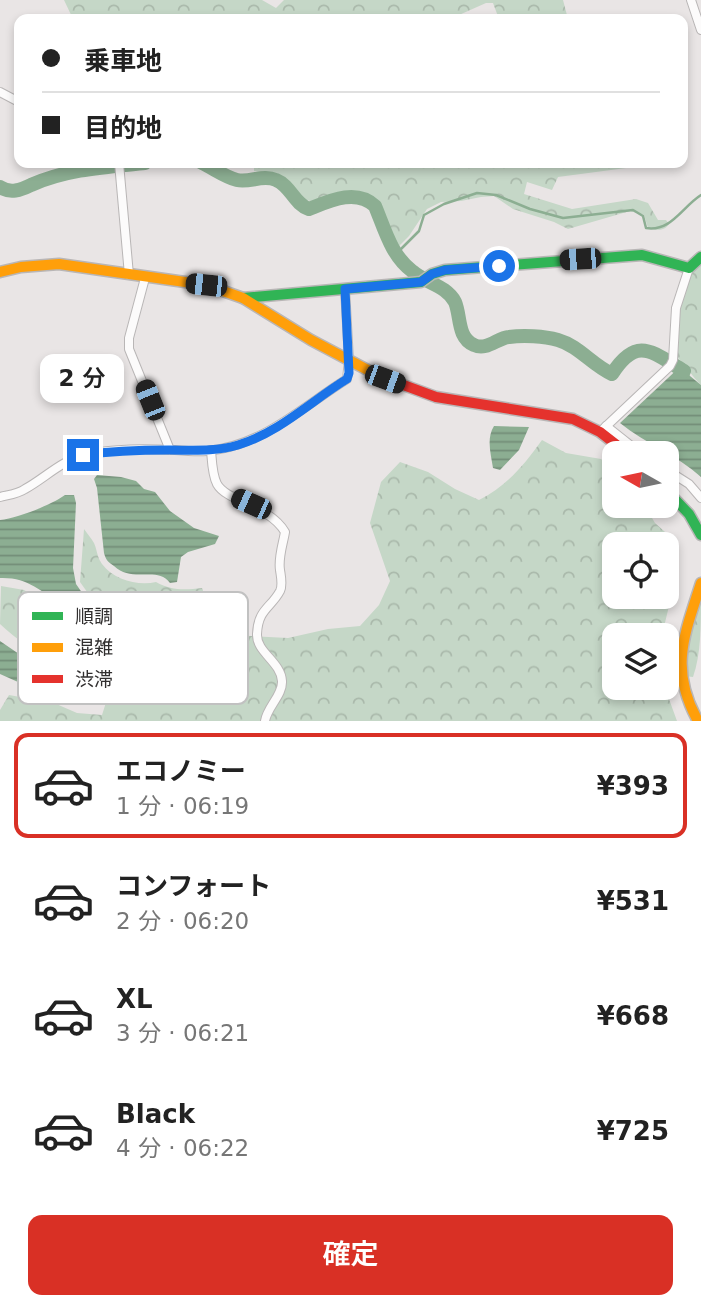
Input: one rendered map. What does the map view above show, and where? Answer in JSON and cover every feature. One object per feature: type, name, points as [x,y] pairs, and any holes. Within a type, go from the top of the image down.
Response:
[{"type":"street","points":[[691,0],[701,30]]},
{"type":"street","points":[[119,168],[129,275]]},
{"type":"street","points":[[243,298],[424,279],[445,270],[642,255],[689,268]]},
{"type":"street","points":[[603,429],[671,363],[676,308],[689,268],[701,257]]},
{"type":"street","points":[[0,272],[21,267],[59,264],[206,285],[243,298],[385,379],[436,397],[573,419],[603,429],[622,441]]},
{"type":"street","points":[[145,278],[129,338],[129,349],[170,450]]},
{"type":"street","points":[[0,497],[23,491],[62,464],[83,455],[111,451],[211,450],[237,445],[251,440],[311,406],[321,395],[347,379],[349,360],[345,289]]},
{"type":"street","points":[[603,429],[615,441]]},
{"type":"street","points":[[211,450],[214,477],[223,492],[251,504],[279,522],[285,532],[279,566],[282,580],[280,591],[265,608],[256,636],[282,680],[281,690],[265,721]]},
{"type":"street","points":[[679,477],[690,484],[701,498]]},
{"type":"street","points":[[679,504],[689,514],[701,535]]},
{"type":"street","points":[[698,721],[684,694],[679,668],[683,638],[701,583]]},
{"type":"green space","points":[[64,0],[262,0],[276,8],[284,0],[563,0],[567,14],[497,14],[493,3],[486,3],[461,14],[71,14]]},
{"type":"green space","points":[[254,168],[626,168],[558,177],[552,190],[527,182],[524,194],[572,209],[636,199],[648,203],[658,220],[666,220],[669,224],[657,230],[648,228],[644,215],[630,211],[568,229],[513,209],[494,196],[481,197],[441,202],[427,209],[409,236],[396,249],[384,218],[373,202],[364,197],[341,194],[314,202],[301,197],[281,180],[254,171]]},
{"type":"green space","points":[[701,261],[701,385],[678,358],[683,293],[693,270]]},
{"type":"green space","points":[[542,440],[566,453],[602,460],[602,518],[652,518],[665,532],[602,532],[602,609],[668,609],[665,623],[602,623],[602,700],[669,700],[677,721],[0,721],[0,710],[9,695],[18,697],[18,704],[56,704],[77,713],[102,715],[106,704],[248,704],[248,636],[288,638],[328,629],[360,626],[379,605],[390,581],[370,523],[381,482],[400,462],[428,472],[479,500],[522,466]]},
{"type":"green space","points":[[84,529],[94,543],[102,564],[120,578],[190,589],[202,588],[203,592],[87,592],[80,582]]},
{"type":"green space","points":[[1,586],[27,592],[18,592],[18,639],[0,624]]},
{"type":"green space","points":[[701,598],[698,659],[693,677],[684,676],[687,639]]},
{"type":"shaded area","points":[[684,363],[690,376],[701,385],[701,477],[679,460],[679,441],[647,441],[620,423]]},
{"type":"shaded area","points":[[494,426],[529,427],[519,450],[500,470],[493,468],[490,452],[490,436]]},
{"type":"shaded area","points":[[97,475],[136,481],[144,489],[155,492],[170,511],[194,528],[219,536],[215,544],[188,552],[181,557],[177,582],[170,583],[158,575],[129,574],[121,571],[106,559],[104,553],[94,479]]},
{"type":"shaded area","points":[[65,495],[74,495],[76,503],[73,568],[76,584],[82,592],[43,592],[26,582],[0,578],[0,520],[16,517]]},
{"type":"shaded area","points":[[0,641],[18,653],[18,682],[0,674]]},
{"type":"waterway","points":[[0,187],[16,190],[73,172],[101,168]]},
{"type":"waterway","points":[[211,168],[237,180],[276,180],[309,209],[342,198],[368,201],[375,206],[389,242],[405,265],[451,296],[457,308],[462,332],[474,345],[488,345],[509,337],[540,337],[566,343],[612,374],[629,354],[637,351],[654,353],[684,371]]},
{"type":"waterway","points":[[396,254],[419,231],[424,215],[444,204],[477,193],[496,195],[530,209],[563,218],[633,210],[643,216],[646,228],[662,226],[676,218],[701,195]]},
{"type":"traffic: fast","points":[[243,298],[421,282],[432,274],[445,270],[642,255],[689,268],[701,257]]},
{"type":"traffic: fast","points":[[679,504],[689,514],[701,535]]},
{"type":"traffic: slow","points":[[0,272],[21,267],[59,264],[206,285],[243,298],[311,340],[379,376]]},
{"type":"traffic: slow","points":[[698,721],[684,685],[682,652],[701,583]]},
{"type":"traffic: jam","points":[[379,376],[436,397],[573,419],[612,441]]},
{"type":"route","points":[[83,455],[111,451],[207,451],[251,440],[311,406],[321,395],[347,379],[349,373],[345,289],[421,282],[432,274],[445,270],[499,266]]}]
